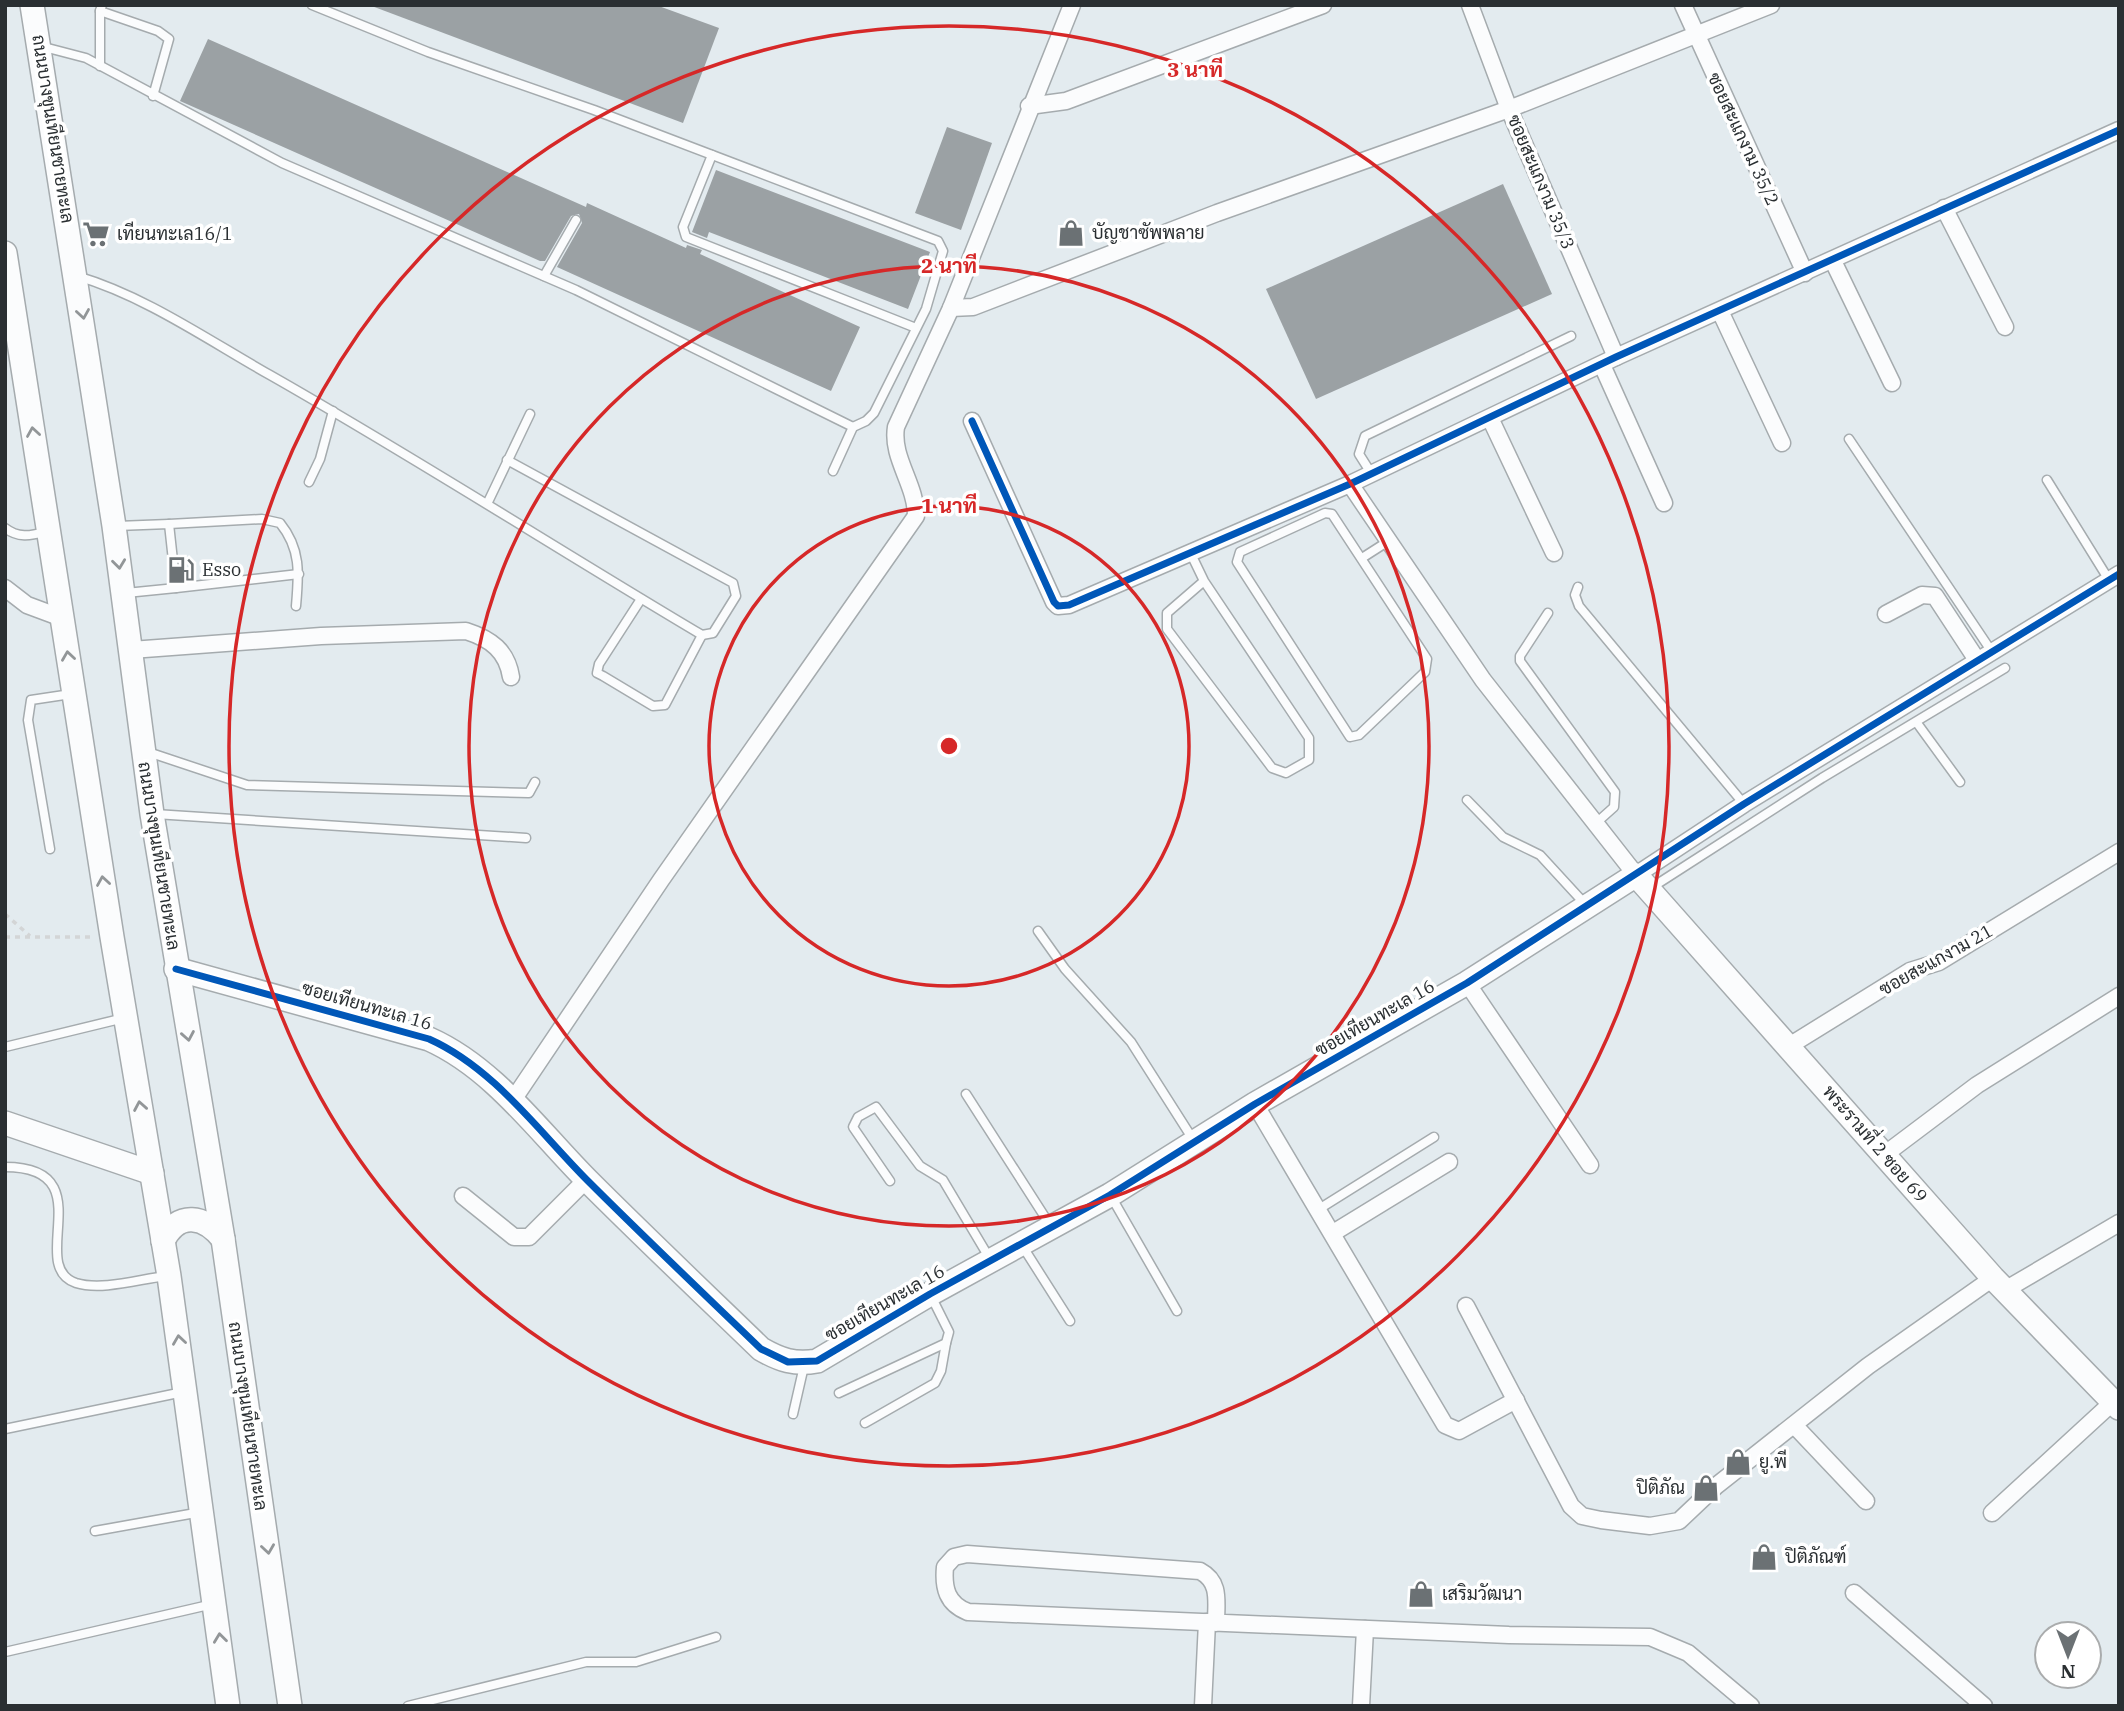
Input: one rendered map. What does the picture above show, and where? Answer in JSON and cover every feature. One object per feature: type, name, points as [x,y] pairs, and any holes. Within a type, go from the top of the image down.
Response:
[{"type":"main road","name":"ถนนบางขุนเทียนชายทะเล","points":[[32,5],[77,276],[114,526],[152,814],[223,1239],[290,1706]]},
{"type":"main road","points":[[5,253],[111,937],[127,1017],[169,1276],[204,1511],[228,1706]]},
{"type":"main road","name":"ซอยเทียนทะเล 16","points":[[176,969],[429,1039],[446,1047],[513,1100],[587,1180],[761,1349],[788,1362],[804,1363],[817,1361],[930,1294],[1110,1195],[1255,1104],[1467,983],[1587,906],[1643,882]]},
{"type":"main road","name":"พระรามที่ 2 ซอย 69","points":[[1643,882],[1999,1284],[2116,1405]]},
{"type":"main road","points":[[5,1123],[152,1173]]},
{"type":"main road","points":[[163,1241],[174,1227],[193,1219],[212,1225],[223,1239]]},
{"type":"street","points":[[513,1100],[669,869],[916,516],[915,498],[894,440],[896,427],[951,308],[1029,106],[1072,5]]},
{"type":"street","points":[[1029,106],[1066,102],[1323,5]]},
{"type":"street","name":"ซอยสะแกงาม 35/3","points":[[1469,5],[1664,502]]},
{"type":"street","name":"ซอยสะแกงาม 35/2","points":[[1683,5],[1805,273]]},
{"type":"street","points":[[951,308],[973,307],[1217,213],[1509,109],[1694,33],[1771,5]]},
{"type":"street","points":[[972,421],[1058,606],[1069,606],[1350,484],[1609,361],[2119,130]]},
{"type":"street","points":[[1944,208],[2005,327]]},
{"type":"street","points":[[1833,261],[1892,383]]},
{"type":"street","points":[[1720,311],[1782,443]]},
{"type":"street","points":[[1490,418],[1554,553]]},
{"type":"street","points":[[1350,484],[1483,680],[1594,825],[1643,882],[1744,804],[2114,577]]},
{"type":"street","points":[[5,588],[27,606],[62,618]]},
{"type":"street","points":[[1886,614],[1922,595],[1935,596],[1977,660]]},
{"type":"street","points":[[131,650],[321,636],[466,631],[483,636],[509,660],[511,677]]},
{"type":"street","name":"ซอยสะแกงาม 21","points":[[1789,1046],[1910,971],[1939,962],[2119,852]]},
{"type":"street","points":[[1467,983],[1590,1165]]},
{"type":"street","points":[[1884,1155],[1977,1085],[2119,996]]},
{"type":"street","points":[[1255,1104],[1445,1424],[1459,1431],[1516,1400]]},
{"type":"street","points":[[1333,1233],[1449,1162]]},
{"type":"street","points":[[464,1196],[514,1237],[522,1239],[529,1237],[587,1180]]},
{"type":"street","points":[[1466,1306],[1571,1506],[1582,1516],[1650,1526],[1679,1521],[1716,1486],[1868,1366],[1999,1284],[2119,1223]]},
{"type":"street","points":[[1992,1513],[2116,1405]]},
{"type":"street","points":[[1794,1424],[1866,1501]]},
{"type":"street","points":[[1203,1706],[1212,1623],[1216,1585],[1211,1577],[1200,1571],[967,1554],[954,1557],[945,1567],[948,1597],[954,1607],[968,1612],[1212,1623],[1365,1629],[1650,1637],[1688,1653],[1751,1706]]},
{"type":"street","points":[[1854,1593],[1984,1706]]},
{"type":"street","points":[[1361,1706],[1365,1629]]},
{"type":"lane","points":[[312,5],[428,52],[712,155],[938,241],[943,250],[926,309],[874,413],[866,422],[853,427],[833,471]]},
{"type":"lane","points":[[100,66],[101,8],[158,31],[169,39],[153,96]]},
{"type":"lane","points":[[39,46],[64,51],[100,66],[282,163],[544,276],[853,427]]},
{"type":"lane","points":[[712,155],[683,227],[686,237],[916,328]]},
{"type":"lane","points":[[544,276],[576,220]]},
{"type":"lane","points":[[77,276],[123,293],[488,502],[702,635],[713,633],[736,596],[733,583],[507,460]]},
{"type":"lane","points":[[1371,473],[1359,454],[1365,436],[1571,335]]},
{"type":"lane","points":[[309,482],[320,459],[333,411]]},
{"type":"lane","points":[[488,502],[530,414]]},
{"type":"lane","points":[[1849,439],[1992,652]]},
{"type":"lane","points":[[2047,480],[2114,577]]},
{"type":"lane","points":[[1328,513],[1362,558],[1427,659],[1427,665],[1425,672],[1363,731],[1350,737],[1237,562],[1240,552],[1328,513]]},
{"type":"lane","points":[[114,526],[262,519],[280,523],[294,540],[299,574],[296,606]]},
{"type":"lane","points":[[169,524],[176,588]]},
{"type":"lane","points":[[5,528],[12,533],[28,536],[49,531]]},
{"type":"lane","points":[[1362,558],[1387,542]]},
{"type":"lane","points":[[1191,554],[1204,580],[1309,738],[1309,760],[1286,773],[1272,768],[1167,629],[1167,613],[1204,580]]},
{"type":"lane","points":[[123,593],[299,574]]},
{"type":"lane","points":[[1578,586],[1575,596],[1579,606],[1744,804]]},
{"type":"lane","points":[[641,599],[599,664],[597,673],[603,677],[653,706],[666,705],[702,635]]},
{"type":"lane","points":[[1548,613],[1520,656],[1520,661],[1615,792],[1614,807],[1594,825]]},
{"type":"lane","points":[[1643,882],[1917,723],[2005,667]]},
{"type":"lane","points":[[50,849],[28,720],[28,706],[31,700],[42,696],[74,693]]},
{"type":"lane","points":[[1917,723],[1960,782]]},
{"type":"lane","points":[[144,750],[247,785],[529,793],[535,782]]},
{"type":"lane","points":[[1468,800],[1503,836],[1540,855],[1587,906]]},
{"type":"lane","points":[[152,814],[526,838]]},
{"type":"lane","points":[[1038,932],[1065,969],[1131,1042],[1194,1141]]},
{"type":"lane","points":[[5,1047],[127,1017]]},
{"type":"lane","points":[[967,1094],[1051,1227]]},
{"type":"lane","points":[[890,1181],[853,1127],[858,1117],[876,1107],[920,1166],[943,1181],[992,1261]]},
{"type":"lane","points":[[1319,1209],[1434,1137]]},
{"type":"lane","points":[[5,1167],[23,1167],[48,1178],[58,1191],[58,1263],[63,1275],[76,1283],[100,1284],[169,1276]]},
{"type":"lane","points":[[1110,1195],[1177,1311]]},
{"type":"lane","points":[[1020,1244],[1070,1321]]},
{"type":"lane","points":[[866,1423],[935,1383],[941,1371],[949,1332],[930,1294]]},
{"type":"lane","points":[[839,1393],[946,1343]]},
{"type":"lane","points":[[793,1414],[804,1363]]},
{"type":"lane","points":[[5,1429],[186,1391]]},
{"type":"lane","points":[[95,1531],[204,1511]]},
{"type":"lane","points":[[5,1652],[216,1603]]},
{"type":"lane","points":[[408,1706],[560,1667],[603,1660],[636,1662],[716,1637]]},
{"type":"path","points":[[5,914],[32,937]]},
{"type":"path","points":[[5,937],[111,937]]},
{"type":"building","points":[[369,5],[656,5],[719,28],[683,123]]},
{"type":"building","points":[[208,39],[586,207],[587,203],[686,248],[687,245],[702,250],[700,254],[860,327],[831,391],[557,267],[582,223],[579,214],[571,216],[545,261],[540,261],[180,101]]},
{"type":"building","points":[[947,127],[992,143],[961,230],[915,213]]},
{"type":"building","points":[[716,170],[930,252],[908,309],[709,232],[707,238],[692,232]]},
{"type":"building","points":[[1503,184],[1552,294],[1316,399],[1266,289]]},
{"type":"cycle path","points":[[972,421],[1054,602],[1058,606],[1069,605],[1350,484],[1616,357],[2119,130]]},
{"type":"cycle path","points":[[176,969],[429,1039],[452,1051],[495,1084],[588,1181],[761,1349],[788,1362],[817,1361],[930,1294],[1110,1195],[1255,1104],[1467,983],[1744,804],[2119,574]]},
{"type":"place","name":"บัญชาซัพพลาย","points":[[1071,233]]},
{"type":"place","name":"เทียนทะเล16/1","points":[[96,234]]},
{"type":"place","name":"Esso","points":[[181,570]]},
{"type":"place","name":"ยู.พี","points":[[1738,1462]]},
{"type":"place","name":"ปิติภัณ","points":[[1706,1488]]},
{"type":"place","name":"ปิติภัณฑ์","points":[[1764,1557]]},
{"type":"place","name":"เสริมวัฒนา","points":[[1421,1594]]}]
